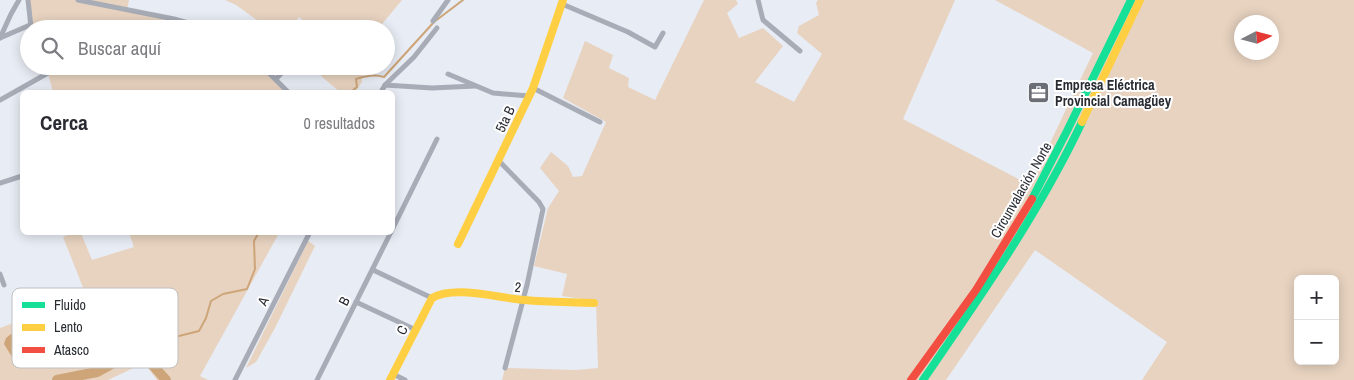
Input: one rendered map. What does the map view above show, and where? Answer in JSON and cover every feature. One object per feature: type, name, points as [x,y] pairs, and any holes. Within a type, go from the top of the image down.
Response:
[{"type":"main road","name":"Circunvalación Norte","points":[[911,380],[960,314],[996,259],[1064,141],[1131,0]]},
{"type":"main road","name":"Circunvalación Norte","points":[[923,380],[1002,265],[1070,148],[1140,0]]},
{"type":"main road","name":"5ta B","points":[[458,244],[533,88],[563,2]]},
{"type":"main road","name":"2","points":[[436,296],[454,292],[522,300],[594,304]]},
{"type":"main road","name":"C","points":[[391,377],[436,296]]},
{"type":"street","points":[[0,38],[19,0]]},
{"type":"street","points":[[28,0],[30,20]]},
{"type":"street","points":[[78,0],[178,20]]},
{"type":"street","points":[[433,21],[448,0]]},
{"type":"street","points":[[758,0],[763,20],[800,51]]},
{"type":"street","points":[[563,2],[628,32],[655,47],[663,33]]},
{"type":"street","points":[[382,90],[437,28]]},
{"type":"street","points":[[0,38],[20,31]]},
{"type":"street","points":[[448,74],[493,93],[529,96]]},
{"type":"street","points":[[0,100],[44,75]]},
{"type":"street","points":[[272,75],[286,90]]},
{"type":"street","points":[[276,79],[280,75]]},
{"type":"street","points":[[385,85],[432,88],[475,86]]},
{"type":"street","points":[[533,88],[600,122]]},
{"type":"street","name":"B","points":[[395,225],[437,138]]},
{"type":"street","points":[[499,161],[539,202],[543,209],[505,368]]},
{"type":"street","points":[[0,183],[20,177]]},
{"type":"street","name":"A","points":[[235,380],[308,235]]},
{"type":"street","name":"B","points":[[317,380],[390,235]]},
{"type":"street","name":"2","points":[[373,270],[436,296]]},
{"type":"street","points":[[0,274],[4,285]]},
{"type":"street","points":[[356,302],[416,330]]},
{"type":"street","points":[[391,377],[405,380]]},
{"type":"shaded area","points":[[28,0],[129,0],[127,11],[166,20],[30,20]]},
{"type":"shaded area","points":[[225,0],[402,0],[385,20],[303,20],[299,17],[297,20],[257,20],[236,5]]},
{"type":"shaded area","points":[[704,0],[736,0],[738,4],[727,13],[739,38],[763,28],[783,46],[755,82],[794,102],[822,54],[797,33],[799,26],[819,15],[816,3],[818,0],[955,0],[903,119],[1030,185],[1093,53],[995,0],[1354,0],[1354,380],[1142,380],[1167,342],[1035,250],[946,380],[502,380],[505,368],[576,370],[598,368],[596,301],[562,296],[567,274],[534,266],[548,208],[559,191],[540,168],[551,152],[568,166],[573,177],[582,176],[606,122],[563,98],[585,41],[613,55],[609,68],[629,78],[628,87],[655,100]]},
{"type":"shaded area","points":[[48,75],[270,75],[285,90],[52,90]]},
{"type":"shaded area","points":[[362,75],[362,82],[356,90],[338,90],[321,76]]},
{"type":"shaded area","points":[[82,235],[92,260],[134,247],[130,235],[278,235],[200,376],[208,380],[157,380],[148,368],[178,368],[178,288],[83,288],[63,237]]},
{"type":"shaded area","points":[[308,241],[315,246],[275,328],[256,362],[246,368]]},
{"type":"shaded area","points":[[12,323],[12,368],[133,368],[108,380],[0,380],[0,328]]},
{"type":"shaded area","points":[[12,334],[12,357],[4,344],[6,338]]},
{"type":"waterway","points":[[395,65],[434,22],[463,0]]},
{"type":"waterway","points":[[353,90],[357,87],[356,79],[370,76],[384,77],[386,75]]},
{"type":"waterway","points":[[178,336],[199,331],[206,318],[211,301],[223,294],[247,289],[255,269],[254,241],[257,235]]},
{"type":"waterway","points":[[57,380],[97,372],[104,368]]},
{"type":"waterway","points":[[155,368],[166,380]]},
{"type":"traffic: fast","points":[[1032,199],[1131,0]]},
{"type":"traffic: fast","points":[[923,380],[1028,222],[1082,122]]},
{"type":"traffic: slow","points":[[458,244],[533,88],[563,0]]},
{"type":"traffic: slow","points":[[1082,122],[1140,0]]},
{"type":"traffic: slow","points":[[390,380],[432,298],[441,294],[464,292],[524,300],[594,303]]},
{"type":"traffic: jam","points":[[911,380],[976,290],[1032,199]]},
{"type":"place","name":"Empresa Eléctrica Provincial Camagüey","points":[[1039,93]]}]
